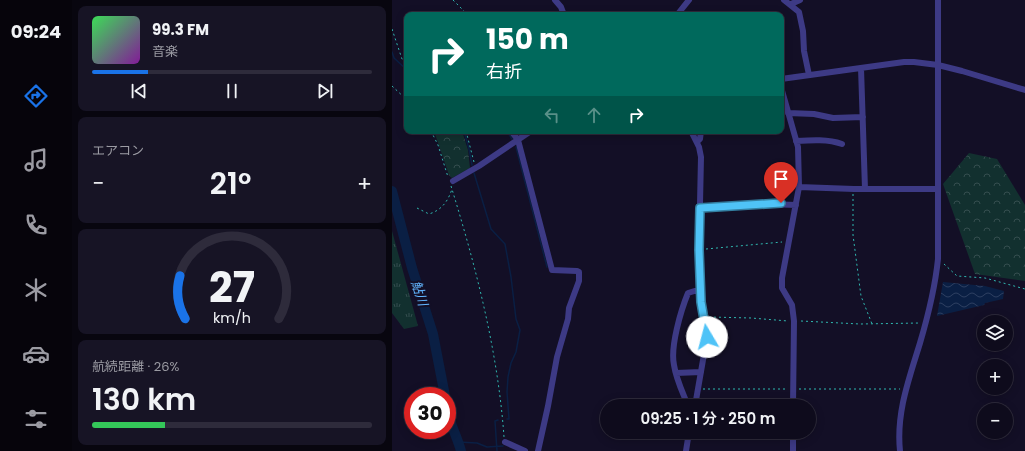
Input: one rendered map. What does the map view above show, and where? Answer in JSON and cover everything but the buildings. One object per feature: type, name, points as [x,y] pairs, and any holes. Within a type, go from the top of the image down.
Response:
[{"type":"street","points":[[555,0],[563,12]]},
{"type":"street","points":[[679,12],[689,0]]},
{"type":"street","points":[[784,0],[791,4],[799,12],[809,75]]},
{"type":"street","points":[[791,4],[800,0]]},
{"type":"street","points":[[900,451],[898,426],[905,390],[925,325],[934,287],[938,259],[938,0]]},
{"type":"street","points":[[784,79],[904,62],[914,62],[938,65],[1025,90]]},
{"type":"street","points":[[861,68],[865,189]]},
{"type":"street","points":[[784,98],[798,147],[799,187],[782,278],[782,288],[792,305],[794,321],[793,399]]},
{"type":"street","points":[[788,113],[814,114],[833,118],[863,117]]},
{"type":"street","points":[[513,134],[518,140],[552,270],[577,270],[580,276],[578,286],[569,308],[568,319],[558,357],[538,451]]},
{"type":"street","points":[[453,180],[476,168],[527,134]]},
{"type":"street","points":[[693,134],[701,152],[702,163],[699,250],[701,302],[707,337],[697,399]]},
{"type":"street","points":[[697,142],[700,139],[701,134]]},
{"type":"street","points":[[796,141],[816,140],[842,144]]},
{"type":"street","points":[[799,187],[854,189],[938,189]]},
{"type":"street","points":[[700,208],[769,204],[796,205]]},
{"type":"street","points":[[685,399],[673,363],[677,326],[688,293],[701,290]]},
{"type":"street","points":[[676,373],[701,372]]},
{"type":"street","points":[[686,451],[688,439]]},
{"type":"street","points":[[793,439],[793,451]]},
{"type":"street","points":[[504,442],[525,451]]},
{"type":"path","points":[[453,0],[465,12]]},
{"type":"path","points":[[392,29],[402,59],[404,61]]},
{"type":"path","points":[[392,86],[404,97]]},
{"type":"path","points":[[432,134],[438,145],[467,237],[482,300],[502,406],[504,442]]},
{"type":"path","points":[[467,134],[476,168]]},
{"type":"path","points":[[417,208],[429,214],[438,211],[444,205],[452,189]]},
{"type":"path","points":[[854,189],[853,235],[861,296],[865,308],[871,318],[872,324]]},
{"type":"path","points":[[699,250],[755,243],[789,241]]},
{"type":"path","points":[[938,259],[957,276],[985,278],[1025,289]]},
{"type":"path","points":[[704,318],[751,318],[794,321],[925,325]]},
{"type":"path","points":[[699,388],[905,390]]},
{"type":"green space","points":[[435,134],[463,134],[468,150],[470,168],[452,178],[449,175]]},
{"type":"green space","points":[[969,153],[997,159],[1025,205],[1025,281],[975,274],[943,184]]},
{"type":"green space","points":[[392,231],[418,326],[404,329],[392,313]]},
{"type":"water","points":[[943,282],[985,286],[1004,291],[1003,299],[937,316]]},
{"type":"waterway","points":[[392,52],[394,58],[404,67]]},
{"type":"waterway","points":[[465,134],[472,165]]},
{"type":"waterway","points":[[509,134],[512,139]]},
{"type":"waterway","points":[[516,147],[547,267]]},
{"type":"waterway","points":[[474,173],[491,229],[505,244],[516,319],[520,330],[516,352],[511,363],[508,377],[507,392],[509,419],[507,419]]},
{"type":"waterway","name":"鮎川","points":[[392,191],[412,268],[433,334],[443,387]]},
{"type":"waterway","points":[[497,451],[495,421],[498,420]]},
{"type":"waterway","name":"鮎川","points":[[456,438],[461,451]]},
{"type":"waterway","points":[[458,442],[477,443],[487,447],[503,446]]},
{"type":"route","points":[[707,337],[701,302],[699,250],[700,208],[781,203]]}]
